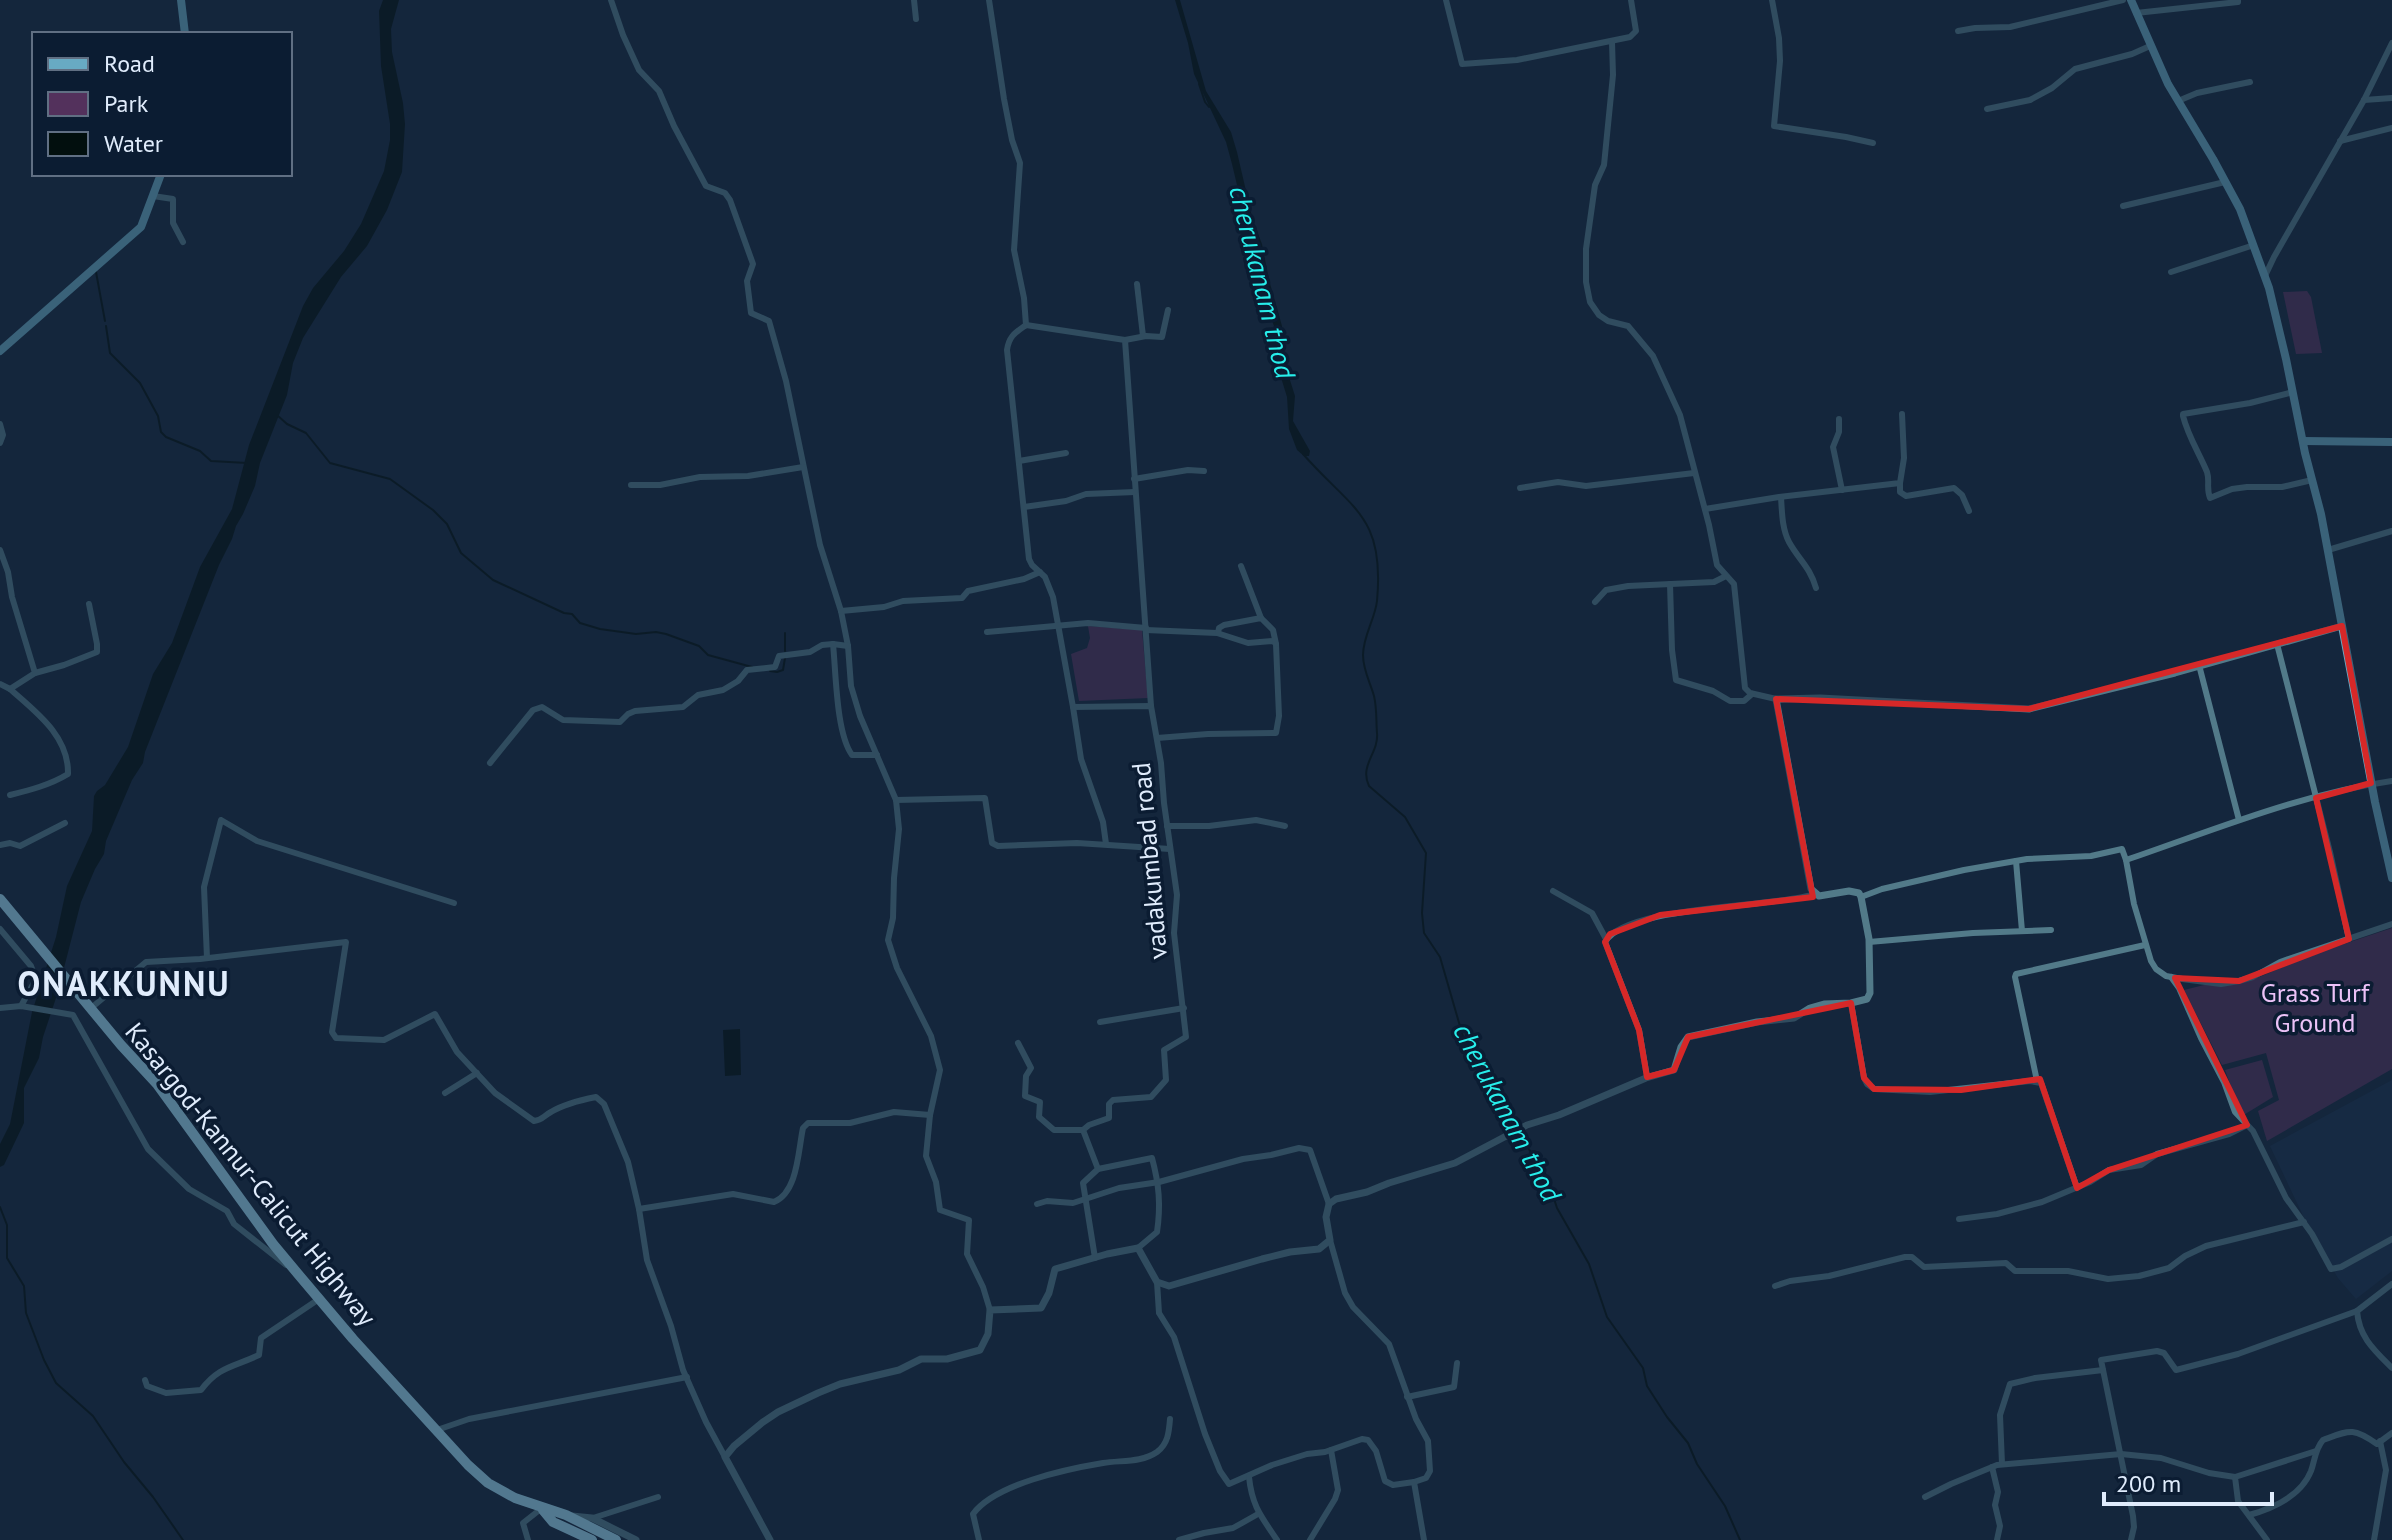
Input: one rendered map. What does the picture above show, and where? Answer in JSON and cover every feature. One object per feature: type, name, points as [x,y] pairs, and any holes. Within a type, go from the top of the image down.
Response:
[{"type":"highway","name":"Kasargod-Kannur-Calicut Highway","points":[[0,899],[90,1009],[157,1084],[273,1244],[468,1465],[488,1483],[515,1498],[566,1515],[616,1540]]},
{"type":"highway","name":"Kasargod-Kannur-Calicut Highway","points":[[542,1508],[553,1522],[592,1540]]},
{"type":"main road","points":[[181,0],[185,32]]},
{"type":"main road","points":[[2131,0],[2178,101],[2225,182],[2265,276],[2328,550],[2371,783],[2392,878]]},
{"type":"main road","points":[[0,351],[141,227],[160,176]]},
{"type":"main road","points":[[2303,441],[2392,442]]},
{"type":"street","points":[[611,0],[639,70],[659,91],[706,186],[725,193],[730,200],[753,264],[747,281],[751,313],[769,321],[786,381],[820,545],[841,611],[851,686],[860,716],[896,800],[899,829],[893,918],[888,940],[897,968],[931,1036],[940,1070],[930,1115],[926,1156],[936,1182],[940,1210],[969,1220],[967,1254],[990,1310],[988,1334],[980,1350],[947,1359],[921,1359],[899,1370],[840,1384],[818,1393],[763,1422],[725,1457]]},
{"type":"street","points":[[914,0],[916,19]]},
{"type":"street","points":[[989,0],[1004,99],[1020,163],[1014,250],[1026,325]]},
{"type":"street","points":[[1446,0],[1462,64],[1517,60],[1630,37],[1635,34],[1631,0]]},
{"type":"street","points":[[1772,0],[1780,61],[1774,126],[1873,143]]},
{"type":"street","points":[[1958,31],[2010,27],[2123,0]]},
{"type":"street","points":[[2136,13],[2238,0]]},
{"type":"street","points":[[1612,42],[1613,75],[1604,165],[1591,202],[1586,249],[1586,282],[1590,302],[1599,315],[1608,321],[1628,326],[1653,356],[1680,415],[1717,565],[1734,584],[1745,688],[1752,694],[1776,699],[1820,698],[2029,709],[2342,626]]},
{"type":"street","points":[[2265,276],[2364,100],[2392,43]]},
{"type":"street","points":[[1987,109],[2030,100],[2052,88],[2075,69],[2150,46]]},
{"type":"street","points":[[2178,101],[2197,93],[2250,82]]},
{"type":"street","points":[[2364,100],[2392,98]]},
{"type":"street","points":[[2340,141],[2392,128]]},
{"type":"street","points":[[2123,206],[2225,182]]},
{"type":"street","points":[[153,196],[173,199],[173,223],[183,242]]},
{"type":"street","points":[[2171,272],[2254,245]]},
{"type":"street","points":[[1137,284],[1143,336]]},
{"type":"street","points":[[1106,844],[1103,822],[1081,759],[1049,584],[1029,559],[1008,341],[1026,325],[1125,340],[1143,336],[1162,337],[1168,310]]},
{"type":"street","name":"vadakumbad road","points":[[1083,1130],[1109,1118],[1111,1101],[1151,1097],[1166,1080],[1164,1050],[1186,1037],[1174,933],[1177,895],[1151,706],[1125,340]]},
{"type":"street","points":[[2293,392],[2183,416],[2208,474],[2210,498],[2232,489],[2282,487],[2312,480]]},
{"type":"street","points":[[1902,414],[1904,458],[1900,492],[1906,496],[1954,488],[1962,495],[1969,511]]},
{"type":"street","points":[[1839,419],[1839,432],[1833,447],[1842,490]]},
{"type":"street","points":[[0,424],[3,435],[0,443]]},
{"type":"street","points":[[1019,461],[1066,453]]},
{"type":"street","points":[[631,485],[660,485],[700,477],[748,476],[803,467]]},
{"type":"street","points":[[1134,479],[1188,470],[1204,471]]},
{"type":"street","points":[[1520,488],[1558,482],[1586,486],[1694,473]]},
{"type":"street","points":[[1705,509],[1900,483]]},
{"type":"street","points":[[1024,507],[1066,501],[1086,494],[1135,492]]},
{"type":"street","points":[[1781,497],[1785,533],[1809,567],[1816,588]]},
{"type":"street","points":[[2328,550],[2392,531]]},
{"type":"street","points":[[0,550],[35,673]]},
{"type":"street","points":[[1157,738],[1276,733],[1279,716],[1276,644],[1273,630],[1261,618],[1241,566]]},
{"type":"street","points":[[841,611],[884,607],[903,601],[962,598],[968,591],[1024,579],[1040,572]]},
{"type":"street","points":[[1595,602],[1606,590],[1714,582],[1726,576]]},
{"type":"street","points":[[1670,584],[1676,680],[1713,691],[1730,701],[1744,701],[1752,694]]},
{"type":"street","points":[[10,689],[35,673],[97,652],[89,604]]},
{"type":"street","points":[[1218,633],[1224,625],[1261,618]]},
{"type":"street","points":[[987,632],[1088,623],[1218,633],[1241,642],[1273,641],[1276,644]]},
{"type":"street","points":[[833,644],[840,716],[847,748],[852,755],[877,755]]},
{"type":"street","points":[[2277,644],[2349,939]]},
{"type":"street","points":[[490,763],[533,710],[542,707],[563,720],[620,722],[635,711],[683,707],[698,695],[723,690],[738,681],[747,670],[775,667],[779,656],[810,652],[822,645],[848,646]]},
{"type":"street","points":[[2199,665],[2239,820]]},
{"type":"street","points":[[0,684],[47,722],[62,746],[69,769],[68,774],[45,785],[10,795]]},
{"type":"street","points":[[1776,699],[1811,889],[1815,894]]},
{"type":"street","points":[[1073,707],[1151,706]]},
{"type":"street","points":[[2126,860],[2239,820],[2371,783],[2392,781]]},
{"type":"street","points":[[896,800],[985,798],[990,836],[992,843],[998,846],[1106,844],[1170,849]]},
{"type":"street","points":[[207,958],[204,887],[221,820],[257,841],[454,903]]},
{"type":"street","points":[[1167,826],[1209,826],[1256,820],[1285,826]]},
{"type":"street","points":[[0,845],[10,843],[20,846],[65,823]]},
{"type":"street","points":[[1861,897],[1925,879],[2016,861],[2091,856],[2118,848],[2122,849],[2126,860],[2145,945],[2156,969],[2171,977],[2207,983],[2253,977],[2280,962],[2392,924]]},
{"type":"street","points":[[2016,861],[2022,931]]},
{"type":"street","points":[[1553,891],[1592,913],[1606,939],[1611,961],[1639,1030],[1647,1077]]},
{"type":"street","points":[[1329,1204],[1336,1199],[1455,1163],[1527,1125],[1559,1115],[1647,1077],[1674,1070],[1681,1047],[1688,1037],[1794,1018],[1824,1004],[1867,999],[1870,993],[1869,942],[1859,893],[1815,894],[1778,902],[1660,915],[1619,928],[1606,939]]},
{"type":"street","points":[[0,929],[31,966],[36,979],[21,1006]]},
{"type":"street","points":[[1869,942],[2051,930]]},
{"type":"street","points":[[90,1009],[146,962],[346,942],[332,1032],[336,1038],[384,1040],[435,1014],[457,1052],[495,1093],[534,1121],[575,1102],[596,1097],[604,1104],[628,1162],[647,1260],[687,1377],[706,1422],[770,1540]]},
{"type":"street","points":[[2077,1188],[2041,1083],[2037,1081],[2015,977],[2016,974],[2145,945]]},
{"type":"street","points":[[2171,977],[2224,1082],[2235,1112],[2263,1149],[2286,1198],[2331,1269],[2392,1239]]},
{"type":"street","points":[[1851,1003],[1864,1078],[1874,1089],[1930,1092],[2037,1081]]},
{"type":"street","points":[[0,1008],[21,1006],[73,1015],[148,1149],[189,1189],[227,1211],[234,1224],[298,1274]]},
{"type":"street","points":[[1100,1022],[1184,1008]]},
{"type":"street","points":[[1018,1043],[1031,1068],[1026,1076],[1025,1096],[1040,1102],[1039,1117],[1054,1130],[1083,1130],[1098,1169]]},
{"type":"street","points":[[445,1093],[477,1073]]},
{"type":"street","points":[[639,1209],[733,1194],[774,1202],[789,1190],[803,1128],[808,1123],[850,1123],[894,1112],[930,1115]]},
{"type":"street","points":[[1959,1219],[2016,1209],[2077,1188],[2109,1170],[2141,1165],[2157,1154],[2229,1134],[2247,1125]]},
{"type":"street","points":[[1037,1204],[1047,1201],[1073,1203],[1119,1188],[1159,1182],[1243,1159],[1299,1148],[1310,1150],[1329,1204],[1326,1217],[1330,1240],[1345,1293],[1353,1307],[1389,1344],[1407,1397],[1428,1441],[1431,1465],[1426,1478],[1393,1485],[1385,1481],[1376,1451],[1368,1440],[1362,1439],[1295,1458],[1229,1484],[1220,1471],[1205,1434],[1174,1337],[1159,1313],[1157,1282],[1138,1248]]},
{"type":"street","points":[[990,1310],[1041,1308],[1049,1293],[1055,1269],[1138,1248],[1157,1232],[1161,1208],[1159,1182],[1152,1158],[1098,1169],[1083,1183],[1095,1258]]},
{"type":"street","points":[[1775,1286],[1905,1257],[1912,1257],[1924,1267],[2006,1263],[2015,1271],[2068,1271],[2119,1279],[2169,1268],[2206,1246],[2304,1222]]},
{"type":"street","points":[[1157,1282],[1169,1286],[1181,1284],[1262,1259],[1319,1249],[1330,1240]]},
{"type":"street","points":[[2131,1540],[2134,1527],[2101,1360],[2157,1351],[2164,1353],[2176,1370],[2238,1354],[2357,1311],[2392,1284]]},
{"type":"street","points":[[145,1380],[147,1386],[166,1393],[201,1390],[210,1377],[259,1355],[261,1338],[319,1299]]},
{"type":"street","points":[[2357,1311],[2364,1339],[2392,1368]]},
{"type":"street","points":[[1407,1397],[1454,1387],[1457,1363]]},
{"type":"street","points":[[2002,1464],[2000,1415],[2010,1384],[2103,1370]]},
{"type":"street","points":[[437,1430],[469,1419],[687,1377]]},
{"type":"street","points":[[979,1540],[973,1514],[988,1501],[1036,1477],[1149,1457],[1165,1444],[1170,1419]]},
{"type":"street","points":[[2249,1515],[2278,1504],[2297,1492],[2309,1474],[2323,1440],[2351,1432],[2364,1434],[2377,1444],[2392,1433]]},
{"type":"street","points":[[2374,1540],[2386,1470],[2380,1441]]},
{"type":"street","points":[[1310,1540],[1338,1490],[1331,1450]]},
{"type":"street","points":[[1925,1497],[2002,1464],[2121,1454],[2161,1458],[2209,1473],[2235,1477],[2316,1451]]},
{"type":"street","points":[[1992,1467],[1998,1492],[1995,1505],[2000,1526],[1997,1540]]},
{"type":"street","points":[[1249,1477],[1258,1514],[1277,1540]]},
{"type":"street","points":[[2235,1477],[2238,1501],[2267,1540]]},
{"type":"street","points":[[1414,1482],[1424,1540]]},
{"type":"street","points":[[592,1518],[658,1497]]},
{"type":"street","points":[[528,1540],[523,1523],[542,1508]]},
{"type":"street","points":[[1179,1540],[1233,1528],[1258,1514]]},
{"type":"street","points":[[566,1515],[592,1518],[636,1540]]},
{"type":"highlighted area","points":[[2342,626],[2371,783],[2316,798],[2349,939],[2239,981],[2175,978],[2247,1125],[2109,1170],[2077,1188],[2040,1079],[1961,1090],[1874,1089],[1864,1078],[1851,1003],[1688,1037],[1674,1070],[1647,1077],[1639,1030],[1605,942],[1610,934],[1660,915],[1813,897],[1776,699],[2029,709]]},
{"type":"shaded area","points":[[2392,1080],[2392,1271],[2356,1299],[2338,1278],[2309,1228],[2270,1146]]},
{"type":"green space","points":[[2307,291],[2311,297],[2322,353],[2296,354],[2283,292]]},
{"type":"green space","points":[[1088,626],[1142,630],[1148,698],[1079,701],[1071,654],[1087,648],[1090,638]]},
{"type":"green space","name":"Grass Turf Ground","points":[[2392,928],[2392,1069],[2267,1141],[2258,1111],[2279,1100],[2266,1053],[2222,1065],[2184,990],[2257,978],[2314,954]]},
{"type":"green space","points":[[2262,1060],[2273,1097],[2242,1116],[2225,1070]]},
{"type":"water","points":[[383,0],[399,0],[391,29],[405,124],[402,172],[387,210],[367,246],[341,277],[303,338],[255,486],[219,565],[143,763],[132,780],[106,841],[104,854],[81,902],[39,1058],[24,1088],[24,1123],[4,1165],[0,1167],[0,1144],[10,1124],[32,1012],[56,937],[67,886],[92,831],[94,796],[105,785],[128,747],[153,674],[172,643],[200,567],[232,509],[249,445],[303,306],[361,224],[384,171],[390,124],[381,66],[379,11]]},
{"type":"water","points":[[1175,0],[1180,0],[1206,91],[1231,132],[1237,152],[1282,326],[1284,361],[1295,396],[1293,421],[1310,451],[1309,456],[1297,450],[1289,429],[1287,397],[1275,358],[1274,326],[1265,303],[1232,164],[1226,142],[1194,74]]},
{"type":"water","points":[[740,1029],[741,1075],[725,1076],[723,1030]]},
{"type":"waterway","name":"cherukanam thod","points":[[1199,84],[1209,107]]},
{"type":"waterway","points":[[96,272],[105,321]]},
{"type":"waterway","points":[[106,326],[110,353],[140,383],[166,437],[200,451],[211,461],[247,463]]},
{"type":"waterway","points":[[277,415],[306,433],[330,463],[390,479],[433,510],[447,524],[461,553],[493,580],[572,614],[580,623],[636,634],[666,634],[699,646],[708,655],[752,667]]},
{"type":"waterway","name":"cherukanam thod","points":[[1303,454],[1350,502],[1370,531],[1376,550],[1377,601],[1363,655],[1375,701],[1377,740],[1366,772],[1367,779],[1369,786],[1405,817],[1426,853],[1422,913],[1424,933],[1440,957],[1464,1040],[1497,1088],[1516,1128]]},
{"type":"waterway","points":[[785,633],[785,651]]},
{"type":"waterway","points":[[770,671],[783,670],[785,658]]},
{"type":"waterway","name":"cherukanam thod","points":[[1519,1134],[1547,1177],[1557,1208],[1589,1264],[1607,1317],[1643,1368],[1647,1386],[1688,1443],[1697,1464],[1725,1506],[1740,1540]]},
{"type":"waterway","points":[[0,1207],[7,1225],[7,1258],[24,1286],[26,1313],[56,1383],[93,1416],[183,1540]]},
{"type":"district","name":"ONAKKUNNU","points":[[124,983]]}]
